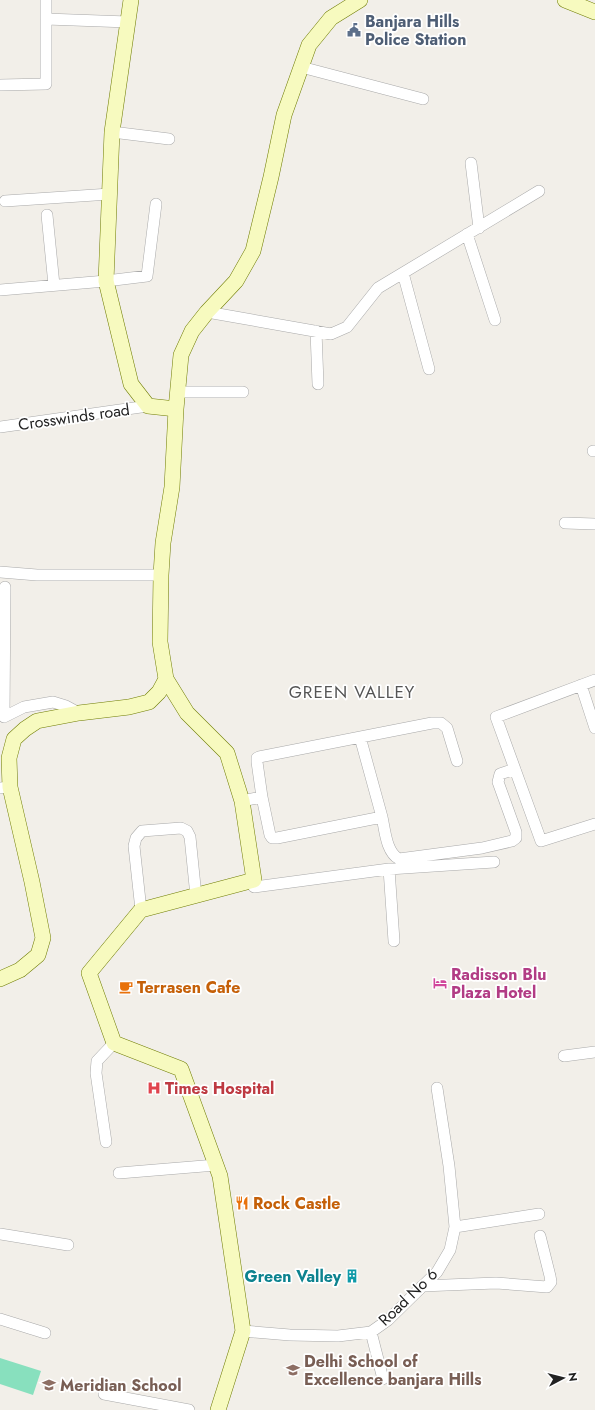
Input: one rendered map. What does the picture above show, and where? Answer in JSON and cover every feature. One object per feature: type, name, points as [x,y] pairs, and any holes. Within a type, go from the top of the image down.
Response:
[{"type":"street","points":[[0,85],[46,84],[46,0]]},
{"type":"street","points":[[131,0],[112,132],[106,281],[131,384],[148,406],[176,410]]},
{"type":"street","points":[[218,1410],[242,1332],[220,1176],[181,1069],[114,1043],[89,973],[141,910],[254,880],[242,801],[227,753],[187,712],[166,679],[160,642],[163,543],[172,488],[176,410],[181,355],[192,331],[207,312],[236,281],[253,251],[284,115],[309,46],[332,18],[360,0]]},
{"type":"street","points":[[565,0],[595,12]]},
{"type":"street","points":[[46,19],[128,22]]},
{"type":"street","points":[[301,67],[423,99]]},
{"type":"street","points":[[112,132],[169,140]]},
{"type":"street","points":[[470,163],[479,228]]},
{"type":"street","points":[[207,312],[331,334],[347,328],[378,288],[539,191]]},
{"type":"street","points":[[5,201],[110,194]]},
{"type":"street","points":[[0,290],[147,276],[156,204]]},
{"type":"street","points":[[46,215],[54,285]]},
{"type":"street","points":[[467,234],[495,320]]},
{"type":"street","points":[[403,273],[429,369]]},
{"type":"street","points":[[316,331],[318,384]]},
{"type":"street","points":[[178,392],[243,392]]},
{"type":"street","name":"Crosswinds road","points":[[0,427],[148,406]]},
{"type":"street","points":[[565,523],[595,524]]},
{"type":"street","points":[[0,572],[37,575],[161,575]]},
{"type":"street","points":[[5,588],[4,716],[24,707],[53,702],[66,706],[79,713]]},
{"type":"street","points":[[0,979],[20,970],[38,955],[43,938],[32,882],[5,788],[9,758],[14,739],[37,721],[79,713],[129,707],[149,702],[159,692],[166,679]]},
{"type":"street","points":[[595,680],[496,716],[541,841],[595,824]]},
{"type":"street","points":[[581,685],[595,728]]},
{"type":"street","points":[[382,817],[272,838],[270,835],[262,797],[257,762],[258,758],[432,723],[441,723],[447,728],[457,761]]},
{"type":"street","points":[[360,737],[390,851],[399,859],[482,848],[512,841],[516,838],[516,832],[498,782],[500,774],[515,769]]},
{"type":"street","points":[[242,801],[262,797]]},
{"type":"street","points":[[141,910],[134,846],[136,838],[142,831],[181,828],[187,832],[190,837],[196,896]]},
{"type":"street","points":[[254,887],[389,869],[494,862]]},
{"type":"street","points":[[389,869],[394,941]]},
{"type":"street","points":[[106,1142],[96,1073],[97,1061],[114,1043]]},
{"type":"street","points":[[564,1056],[595,1052]]},
{"type":"street","name":"Road No 6","points":[[242,1332],[338,1336],[371,1332],[388,1320],[437,1272],[450,1250],[455,1227],[449,1166],[437,1088]]},
{"type":"street","points":[[119,1173],[216,1165]]},
{"type":"street","points":[[455,1227],[539,1214]]},
{"type":"street","points":[[0,1234],[68,1245]]},
{"type":"street","points":[[422,1286],[496,1282],[547,1287],[551,1282],[540,1236]]},
{"type":"street","points":[[0,1319],[45,1334]]},
{"type":"street","points":[[371,1332],[383,1379]]},
{"type":"street","points":[[104,1394],[189,1410]]},
{"type":"green space","points":[[0,1358],[41,1371],[33,1395],[0,1384]]},
{"type":"place","name":"Banjara Hills Police Station","points":[[354,30]]},
{"type":"place","name":"Radisson Blu Plaza Hotel","points":[[440,983]]},
{"type":"place","name":"Terrasen Cafe","points":[[126,987]]},
{"type":"place","name":"Times Hospital","points":[[154,1088]]},
{"type":"place","name":"Rock Castle","points":[[242,1203]]},
{"type":"place","name":"Green Valley","points":[[352,1276]]},
{"type":"place","name":"Delhi School of Excellence banjara Hills","points":[[293,1370]]},
{"type":"place","name":"Meridian School","points":[[49,1385]]},
{"type":"district","name":"GREEN VALLEY","points":[[352,692]]}]
